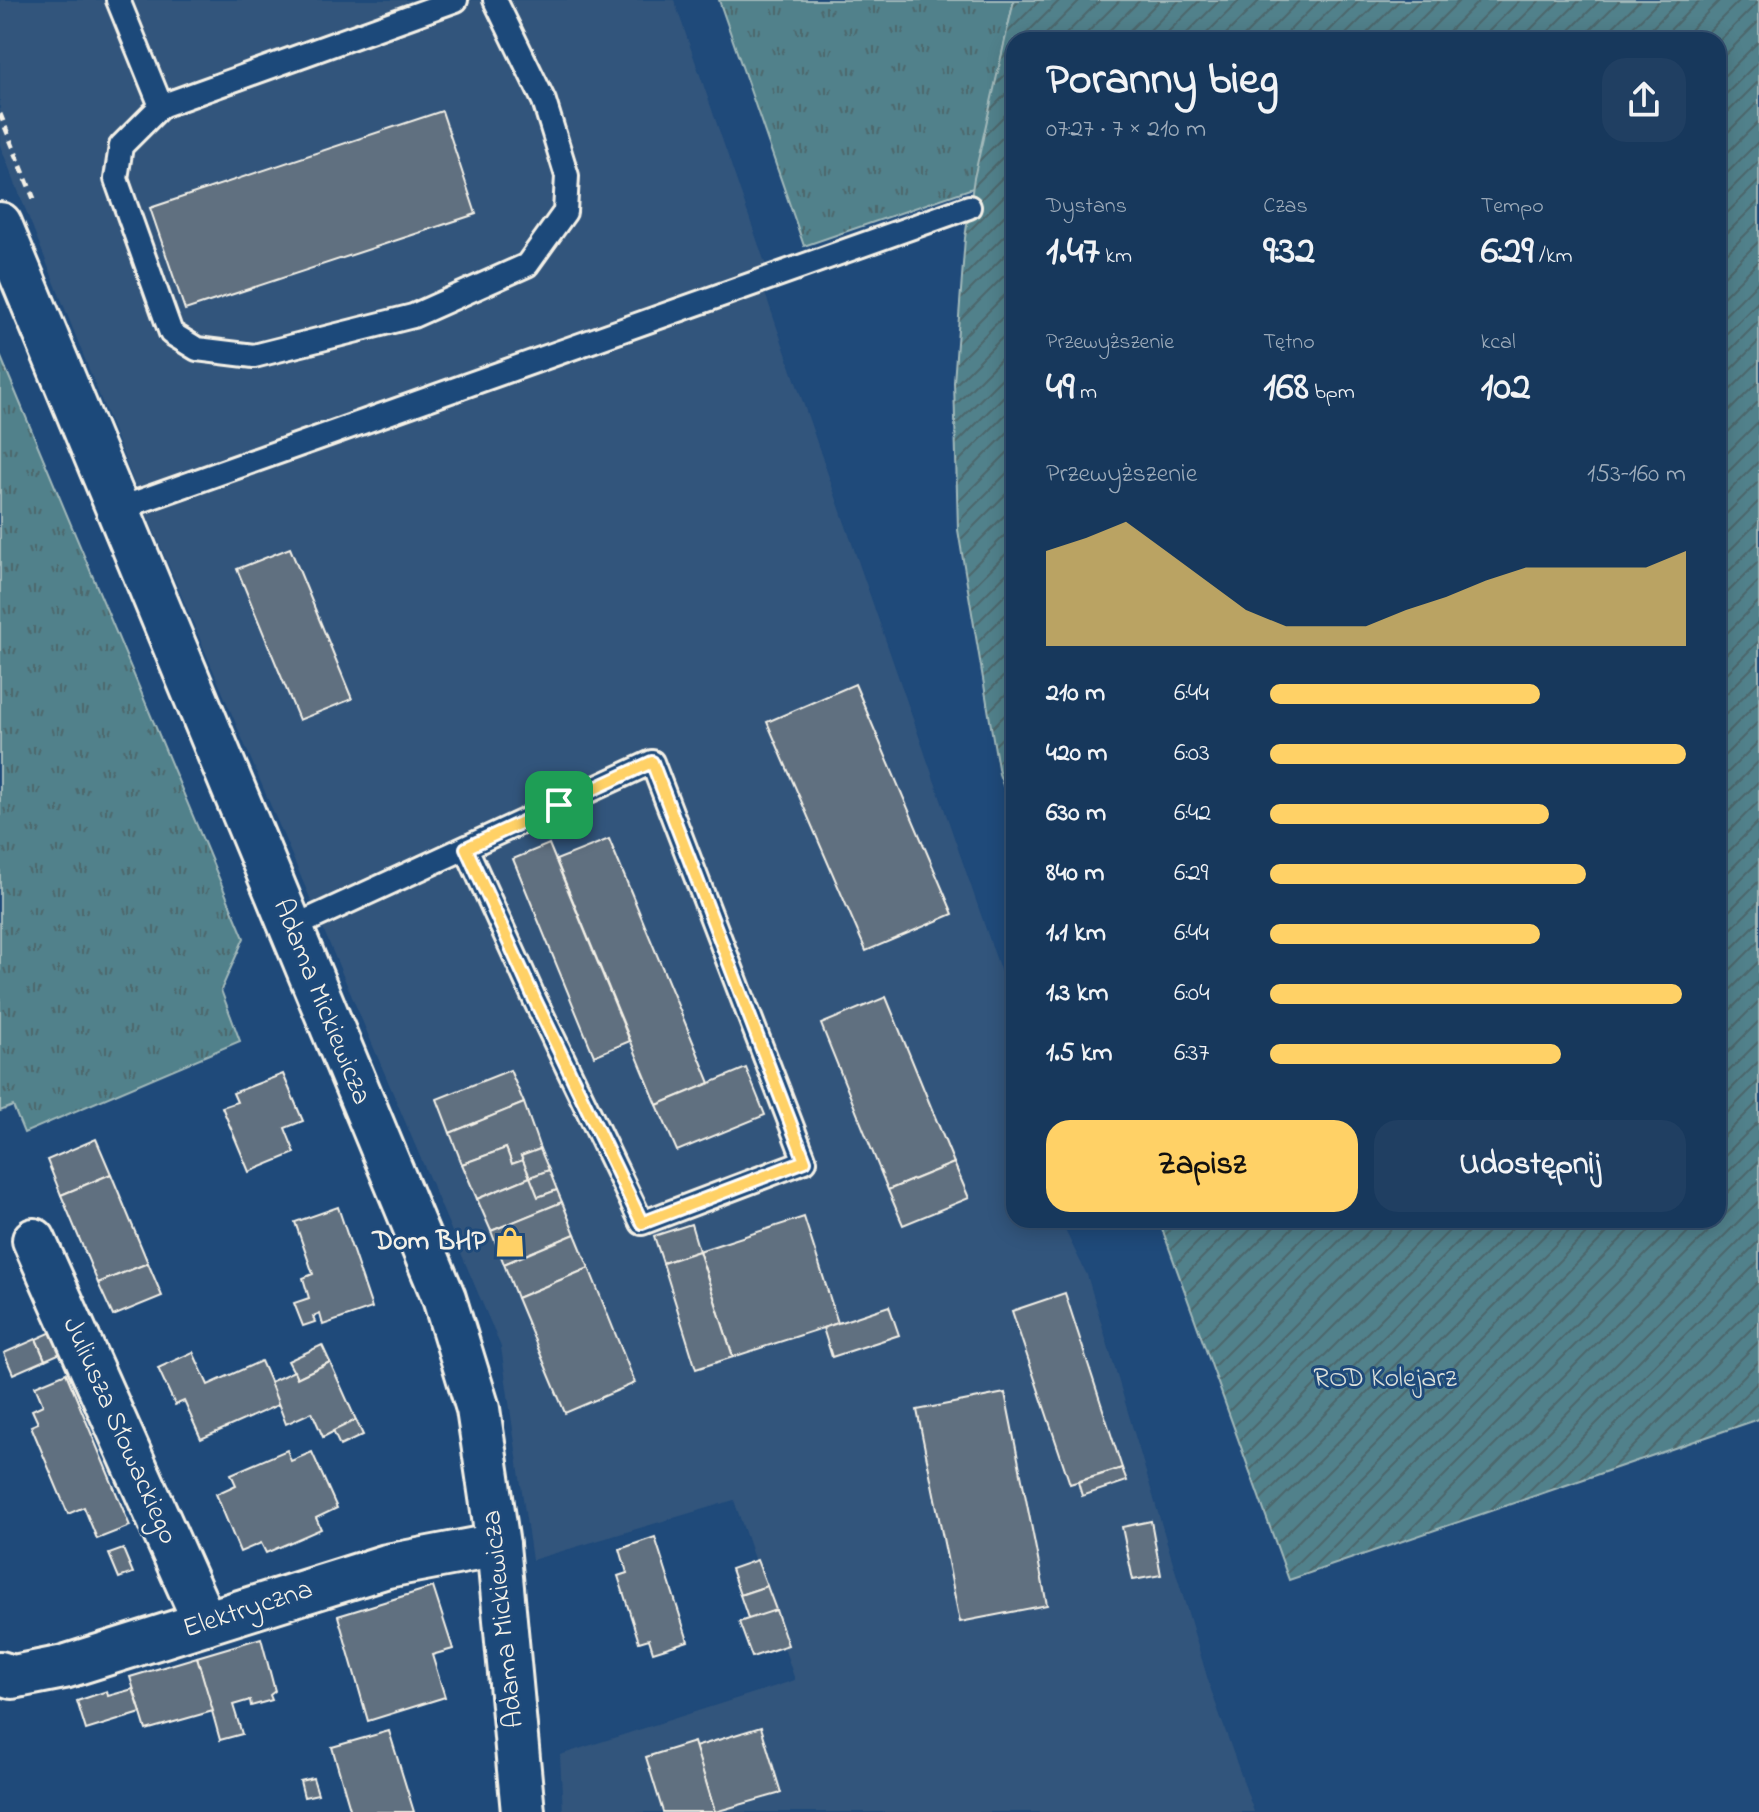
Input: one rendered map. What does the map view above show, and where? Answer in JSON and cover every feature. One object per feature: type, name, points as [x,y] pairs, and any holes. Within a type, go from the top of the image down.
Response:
[{"type":"street","name":"Adama Mickiewicza","points":[[0,224],[444,1298],[478,1409],[498,1545],[523,1812]]},
{"type":"street","name":"Juliusza Słowackiego","points":[[34,1240],[205,1623]]},
{"type":"street","name":"Elektryczna","points":[[0,1673],[13,1677],[64,1667],[387,1566],[498,1545]]},
{"type":"lane","points":[[118,0],[161,106]]},
{"type":"lane","points":[[456,0],[161,106],[121,146],[116,179],[171,333],[197,349],[254,356],[413,316],[527,265],[565,212],[567,176],[544,101],[495,0]]},
{"type":"lane","points":[[118,509],[969,207]]},
{"type":"lane","points":[[291,928],[652,762],[805,1161],[642,1223],[466,848]]},
{"type":"shaded area","points":[[0,0],[674,0],[766,266],[757,270],[1006,987],[1006,1228],[1064,1228],[1087,1275],[1211,1690],[1254,1812],[563,1812],[560,1755],[795,1680],[734,1500],[532,1560],[501,1347],[142,503],[0,145]]},
{"type":"green space","points":[[719,0],[1014,0],[973,188],[804,246]]},
{"type":"green space","name":"ROD Kolejarz","points":[[1014,0],[1759,0],[1759,1419],[1289,1580],[1162,1228],[1726,1228],[1726,32],[1007,32]]},
{"type":"green space","name":"ROD Kolejarz","points":[[1006,36],[1006,793],[999,774],[958,530],[954,382],[965,238],[974,178]]},
{"type":"green space","points":[[0,355],[244,938],[221,990],[240,1041],[24,1133],[13,1106],[0,1111]]},
{"type":"building","points":[[442,111],[476,214],[185,310],[150,208]]},
{"type":"building","points":[[290,548],[352,699],[299,720],[237,569]]},
{"type":"building","points":[[855,684],[953,914],[866,951],[767,722]]},
{"type":"building","points":[[609,839],[710,1083],[657,1105],[556,860]]},
{"type":"building","points":[[549,844],[630,1041],[594,1056],[513,859]]},
{"type":"building","points":[[886,997],[954,1163],[888,1190],[821,1024]]},
{"type":"building","points":[[746,1068],[765,1115],[677,1151],[657,1105]]},
{"type":"building","points":[[510,1070],[524,1103],[450,1133],[437,1099]]},
{"type":"building","points":[[283,1074],[303,1121],[285,1128],[295,1153],[249,1172],[222,1107],[237,1102],[233,1093]]},
{"type":"building","points":[[524,1103],[540,1149],[521,1156],[523,1160],[512,1164],[506,1148],[462,1164],[450,1133]]},
{"type":"building","points":[[96,1139],[111,1174],[61,1195],[47,1160]]},
{"type":"building","points":[[506,1148],[512,1164],[523,1160],[530,1177],[477,1199],[462,1164]]},
{"type":"building","points":[[540,1149],[549,1170],[530,1177],[521,1156]]},
{"type":"building","points":[[954,1163],[969,1198],[903,1225],[888,1190]]},
{"type":"building","points":[[549,1170],[557,1190],[538,1197],[530,1177]]},
{"type":"building","points":[[111,1174],[148,1263],[98,1283],[61,1195]]},
{"type":"building","points":[[530,1177],[538,1197],[557,1190],[562,1202],[491,1231],[477,1199]]},
{"type":"building","points":[[562,1202],[575,1234],[504,1264],[491,1231]]},
{"type":"building","points":[[338,1207],[372,1308],[323,1325],[320,1314],[313,1317],[315,1322],[303,1326],[294,1303],[309,1298],[303,1278],[313,1274],[295,1222]]},
{"type":"building","points":[[804,1217],[838,1323],[733,1357],[699,1251]]},
{"type":"building","points":[[691,1224],[699,1251],[663,1263],[654,1236]]},
{"type":"building","points":[[575,1234],[589,1268],[517,1298],[504,1264]]},
{"type":"building","points":[[699,1251],[733,1357],[696,1369],[663,1263]]},
{"type":"building","points":[[148,1263],[162,1296],[113,1316],[98,1283]]},
{"type":"building","points":[[589,1268],[635,1383],[565,1413],[517,1298]]},
{"type":"building","points":[[1065,1293],[1122,1468],[1070,1484],[1012,1311]]},
{"type":"building","points":[[889,1306],[899,1335],[832,1357],[823,1328]]},
{"type":"building","points":[[54,1331],[63,1352],[45,1360],[36,1339]]},
{"type":"building","points":[[36,1339],[45,1360],[13,1374],[4,1353]]},
{"type":"building","points":[[322,1345],[330,1362],[297,1378],[288,1361]]},
{"type":"building","points":[[193,1352],[208,1385],[261,1361],[280,1404],[201,1439],[184,1401],[175,1405],[158,1368]]},
{"type":"building","points":[[330,1362],[356,1420],[323,1437],[312,1412],[286,1424],[270,1382],[294,1371],[297,1378]]},
{"type":"building","points":[[66,1373],[130,1526],[97,1539],[84,1507],[68,1514],[31,1426],[38,1423],[32,1410],[43,1405],[35,1386]]},
{"type":"building","points":[[1005,1393],[1047,1605],[960,1622],[917,1410]]},
{"type":"building","points":[[356,1420],[363,1435],[340,1446],[333,1431]]},
{"type":"building","points":[[287,1450],[291,1461],[312,1452],[337,1508],[316,1518],[321,1529],[266,1553],[261,1543],[240,1552],[216,1494],[236,1485],[231,1474]]},
{"type":"building","points":[[1122,1468],[1127,1481],[1082,1496],[1078,1482]]},
{"type":"building","points":[[1151,1521],[1161,1575],[1133,1580],[1122,1527]]},
{"type":"building","points":[[655,1537],[688,1641],[653,1652],[649,1639],[639,1642],[618,1576],[627,1573],[620,1549]]},
{"type":"building","points":[[123,1549],[133,1573],[119,1578],[109,1554]]},
{"type":"building","points":[[757,1560],[767,1586],[740,1595],[731,1569]]},
{"type":"building","points":[[767,1586],[776,1610],[749,1621],[740,1595]]},
{"type":"building","points":[[433,1587],[453,1649],[432,1655],[445,1697],[368,1721],[338,1616]]},
{"type":"building","points":[[776,1610],[788,1645],[752,1657],[739,1622]]},
{"type":"building","points":[[261,1638],[275,1691],[270,1695],[272,1700],[251,1706],[250,1700],[233,1705],[242,1734],[220,1740],[197,1657]]},
{"type":"building","points":[[197,1657],[213,1711],[146,1730],[130,1677]]},
{"type":"building","points":[[133,1689],[141,1713],[86,1730],[77,1701],[107,1691],[108,1696]]},
{"type":"building","points":[[761,1727],[781,1793],[715,1812],[695,1747]]},
{"type":"building","points":[[389,1731],[414,1812],[351,1812],[332,1747]]},
{"type":"building","points":[[694,1742],[715,1812],[663,1812],[646,1757]]},
{"type":"building","points":[[313,1778],[318,1794],[304,1797],[300,1781]]},
{"type":"place","name":"Dom BHP","points":[[510,1242]]},
{"type":"route","points":[[652,762],[805,1161],[642,1223],[466,848],[559,805],[652,762]]}]
